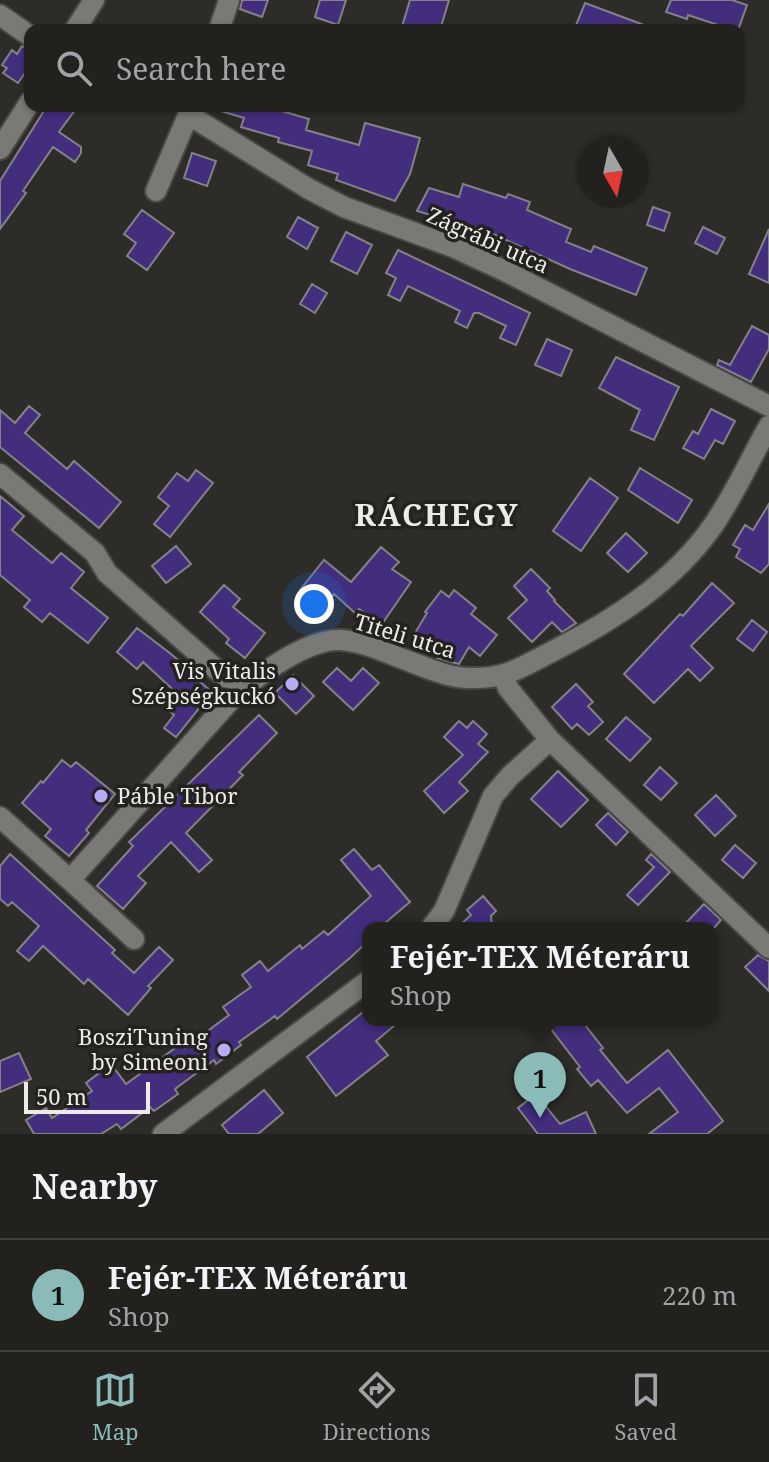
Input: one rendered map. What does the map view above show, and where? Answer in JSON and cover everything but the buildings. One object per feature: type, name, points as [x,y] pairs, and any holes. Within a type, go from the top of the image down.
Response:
[{"type":"street","points":[[79,24],[94,0]]},
{"type":"street","points":[[221,24],[229,0]]},
{"type":"street","points":[[0,15],[24,32]]},
{"type":"street","points":[[0,149],[24,111]]},
{"type":"street","points":[[156,191],[191,112]]},
{"type":"street","name":"Zágrábi utca","points":[[193,112],[309,189],[344,207],[453,247],[507,272],[769,406]]},
{"type":"street","points":[[769,426],[712,526],[678,566],[637,602],[582,636],[503,675],[508,688],[550,740],[769,948]]},
{"type":"street","points":[[0,474],[95,553],[107,573],[225,677],[251,681]]},
{"type":"street","name":"Titeli utca","points":[[70,880],[235,695],[251,681],[316,642],[341,640],[362,645],[448,675],[466,678],[503,675]]},
{"type":"street","points":[[436,922],[444,911],[493,796],[550,740]]},
{"type":"street","points":[[0,817],[134,939]]},
{"type":"street","points":[[163,1134],[362,985]]},
{"type":"place","name":"Vis Vitalis Szépségkuckó","points":[[292,684]]},
{"type":"place","name":"Páble Tibor","points":[[101,796]]},
{"type":"place","name":"BosziTuning by Simeoni","points":[[224,1050]]},
{"type":"place","name":"Fejér-TEX Méteráru","points":[[540,1118]]},
{"type":"district","name":"RÁCHEGY","points":[[437,516]]}]
